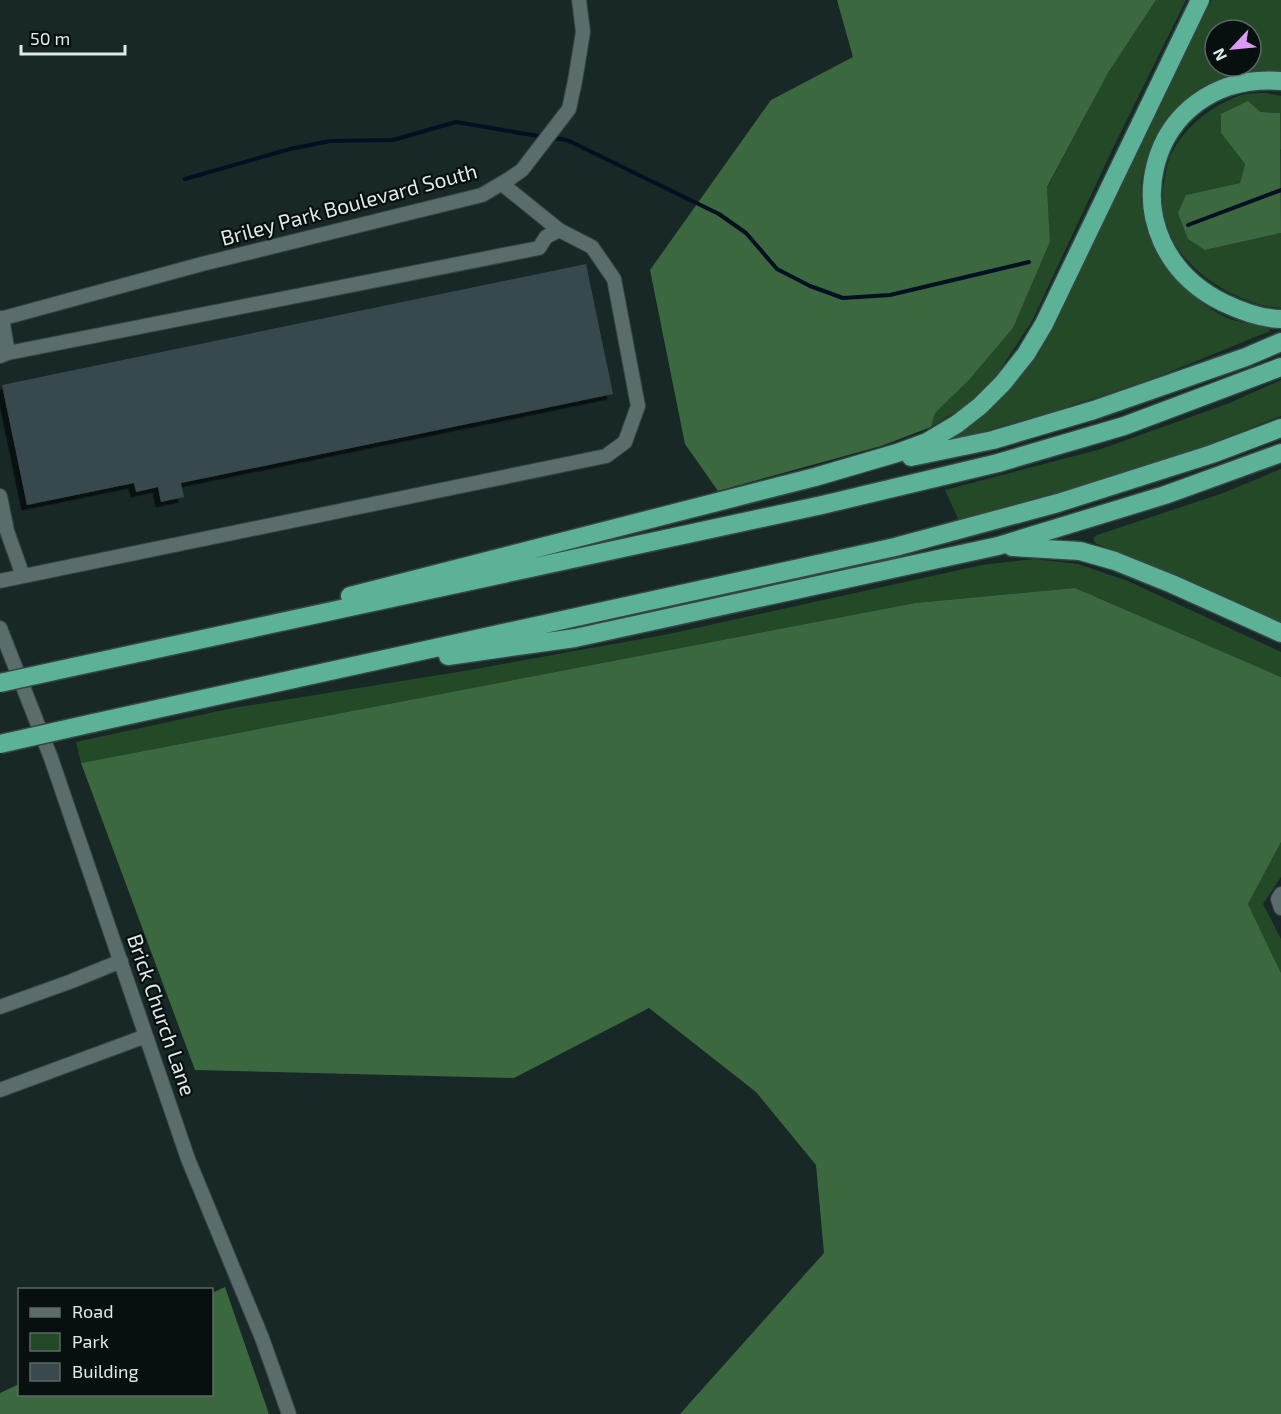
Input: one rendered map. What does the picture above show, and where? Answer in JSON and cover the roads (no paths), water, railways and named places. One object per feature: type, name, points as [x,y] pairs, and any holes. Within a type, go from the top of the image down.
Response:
[{"type":"highway","points":[[236,632],[368,591],[815,477],[927,442],[957,423],[980,406],[1003,382],[1026,354],[1044,324],[1200,0]]},
{"type":"highway","points":[[1281,81],[1246,82],[1225,88],[1197,102],[1179,119],[1162,144],[1153,170],[1152,210],[1161,243],[1181,273],[1210,296],[1240,310],[1281,319]]},
{"type":"highway","points":[[815,477],[993,440],[1094,411],[1246,357],[1281,342]]},
{"type":"highway","points":[[0,683],[822,505],[998,463],[1124,426],[1281,367]]},
{"type":"highway","points":[[0,744],[895,547],[1058,503],[1212,454],[1281,428]]},
{"type":"highway","points":[[303,676],[575,638],[998,546],[1165,495],[1281,453]]},
{"type":"highway","points":[[998,546],[1080,550],[1172,584],[1281,633]]},
{"type":"street","name":"Briley Park Boulevard South","points":[[1,318],[202,264],[482,195],[502,184],[522,170],[569,109],[583,32],[579,0]]},
{"type":"street","points":[[0,581],[606,456],[625,442],[638,406],[614,279],[592,247],[559,230],[502,184]]},
{"type":"street","points":[[1,318],[4,354],[539,248],[546,237],[559,230]]},
{"type":"street","points":[[0,496],[7,531],[23,576]]},
{"type":"street","name":"Brick Church Lane","points":[[0,628],[51,758],[188,1159],[262,1338],[289,1414]]},
{"type":"street","points":[[1281,894],[1278,899],[1281,908]]},
{"type":"street","points":[[0,1007],[120,961]]},
{"type":"street","points":[[0,1090],[146,1036]]},
{"type":"waterway","points":[[185,179],[290,149],[330,141],[393,140],[456,122],[544,137]]},
{"type":"waterway","points":[[552,138],[567,140],[719,214],[746,233],[777,269],[810,286],[843,298],[890,295],[1029,262]]},
{"type":"waterway","points":[[1188,225],[1281,190]]}]
